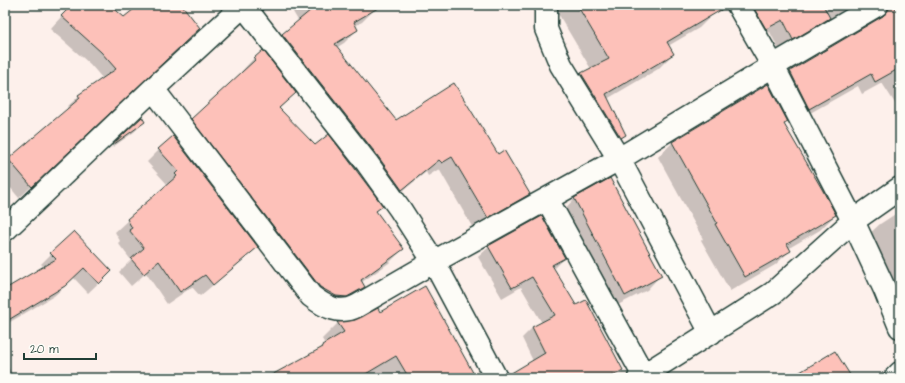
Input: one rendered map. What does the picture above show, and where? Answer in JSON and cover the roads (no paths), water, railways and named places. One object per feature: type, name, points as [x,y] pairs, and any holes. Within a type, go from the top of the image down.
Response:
[{"type":"street","points":[[5,230],[153,89],[244,5],[367,163],[400,209],[434,262],[496,378]]},
{"type":"street","points":[[546,5],[546,29],[561,64],[619,160],[711,333]]},
{"type":"street","points":[[738,5],[773,66],[853,221],[885,290],[900,327]]},
{"type":"street","points":[[153,89],[312,296],[326,306],[338,310],[351,309],[619,160],[773,66],[877,5]]},
{"type":"street","points":[[547,199],[643,377],[773,293],[853,221],[900,188]]},
{"type":"street","points":[[894,378],[900,373]]}]
